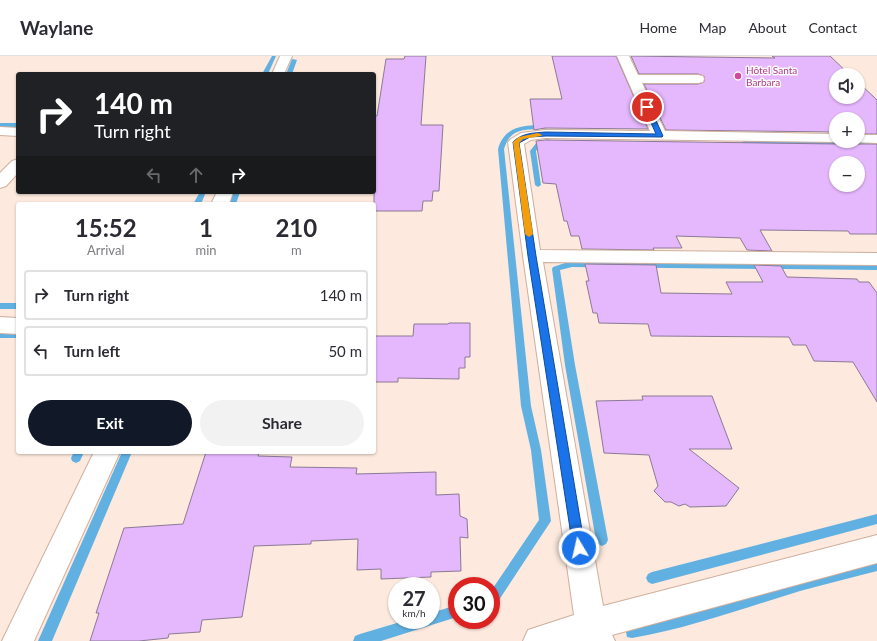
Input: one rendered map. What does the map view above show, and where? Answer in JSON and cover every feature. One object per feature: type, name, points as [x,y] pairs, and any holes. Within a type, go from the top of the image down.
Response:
[{"type":"street","points":[[279,72],[286,56]]},
{"type":"street","points":[[623,56],[660,136]]},
{"type":"street","points":[[634,78],[698,79]]},
{"type":"street","points":[[0,131],[16,132]]},
{"type":"street","points":[[595,633],[532,256],[516,142],[529,135],[546,134],[829,138]]},
{"type":"street","points":[[865,139],[877,139]]},
{"type":"street","points":[[0,183],[16,166]]},
{"type":"street","points":[[532,256],[877,259]]},
{"type":"street","points":[[0,325],[16,326]]},
{"type":"street","points":[[18,641],[106,454]]},
{"type":"street","points":[[539,641],[595,633],[877,549]]},
{"type":"building","points":[[405,56],[426,56],[421,125],[443,125],[439,191],[433,191],[432,201],[423,201],[422,211],[376,211],[374,194],[376,194],[376,116],[386,59],[404,59]]},
{"type":"building","points":[[552,56],[616,56],[648,129],[545,128],[534,130],[530,99],[562,99]]},
{"type":"building","points":[[631,56],[775,58],[772,56],[830,56],[843,68],[829,68],[829,104],[865,104],[865,89],[877,100],[877,134],[865,134],[865,112],[829,112],[829,132],[666,130],[644,84],[698,84],[704,82],[704,76],[698,74],[639,74]]},
{"type":"building","points":[[536,141],[829,144],[829,148],[865,148],[865,144],[877,144],[877,234],[850,234],[848,231],[760,230],[772,251],[747,250],[740,238],[676,236],[682,248],[653,248],[654,250],[582,249],[579,236],[571,236],[567,221],[564,221],[556,184],[543,183]]},
{"type":"building","points":[[585,264],[656,265],[661,293],[732,294],[726,282],[763,282],[754,265],[781,266],[787,277],[857,279],[859,282],[869,282],[877,293],[877,402],[853,362],[814,361],[806,345],[793,345],[789,337],[651,336],[648,324],[599,323],[597,313],[593,313],[586,281],[589,281]]},
{"type":"building","points":[[470,323],[470,357],[465,357],[465,368],[459,368],[459,379],[398,378],[398,382],[376,382],[376,336],[413,336],[414,324]]},
{"type":"building","points":[[642,396],[712,396],[732,449],[689,449],[739,488],[726,506],[690,507],[685,504],[679,506],[671,502],[665,502],[654,491],[658,486],[649,455],[604,453],[596,401],[643,400]]},
{"type":"building","points":[[205,454],[258,454],[258,456],[292,457],[290,467],[357,468],[356,474],[436,472],[436,495],[459,494],[460,516],[467,519],[468,538],[460,537],[461,571],[431,572],[431,577],[388,577],[388,579],[381,579],[381,569],[357,570],[358,539],[311,541],[311,544],[254,546],[242,617],[202,620],[200,632],[169,634],[168,638],[139,641],[90,641],[99,613],[96,613],[124,528],[183,524]]},
{"type":"waterway","points":[[266,72],[274,56]]},
{"type":"waterway","points":[[290,72],[294,60]]},
{"type":"waterway","points":[[0,125],[16,125]]},
{"type":"waterway","points":[[500,588],[545,521],[536,450],[526,406],[501,149],[503,142],[512,132],[525,128],[546,127]]},
{"type":"waterway","points":[[538,185],[533,151],[539,143],[548,141]]},
{"type":"waterway","points":[[744,143],[877,144]]},
{"type":"waterway","points":[[198,202],[202,194]]},
{"type":"waterway","points":[[233,202],[236,194]]},
{"type":"waterway","points":[[602,540],[570,365],[556,269],[571,264],[877,267]]},
{"type":"waterway","points":[[0,306],[16,306]]},
{"type":"waterway","points":[[0,335],[16,335]]},
{"type":"waterway","points":[[76,458],[78,454]]},
{"type":"waterway","points":[[45,641],[126,454]]},
{"type":"waterway","points":[[652,578],[877,519]]},
{"type":"waterway","points":[[632,632],[693,619],[802,585],[877,565]]},
{"type":"waterway","points":[[440,616],[448,614]]},
{"type":"waterway","points":[[360,641],[399,629]]},
{"type":"slow traffic","points":[[529,234],[516,142],[529,135],[538,135]]},
{"type":"place","name":"Hôtel Santa Barbara","points":[[738,76]]},
{"type":"route","points":[[579,548],[532,256],[516,142],[529,135],[546,134],[660,136],[647,107]]}]
